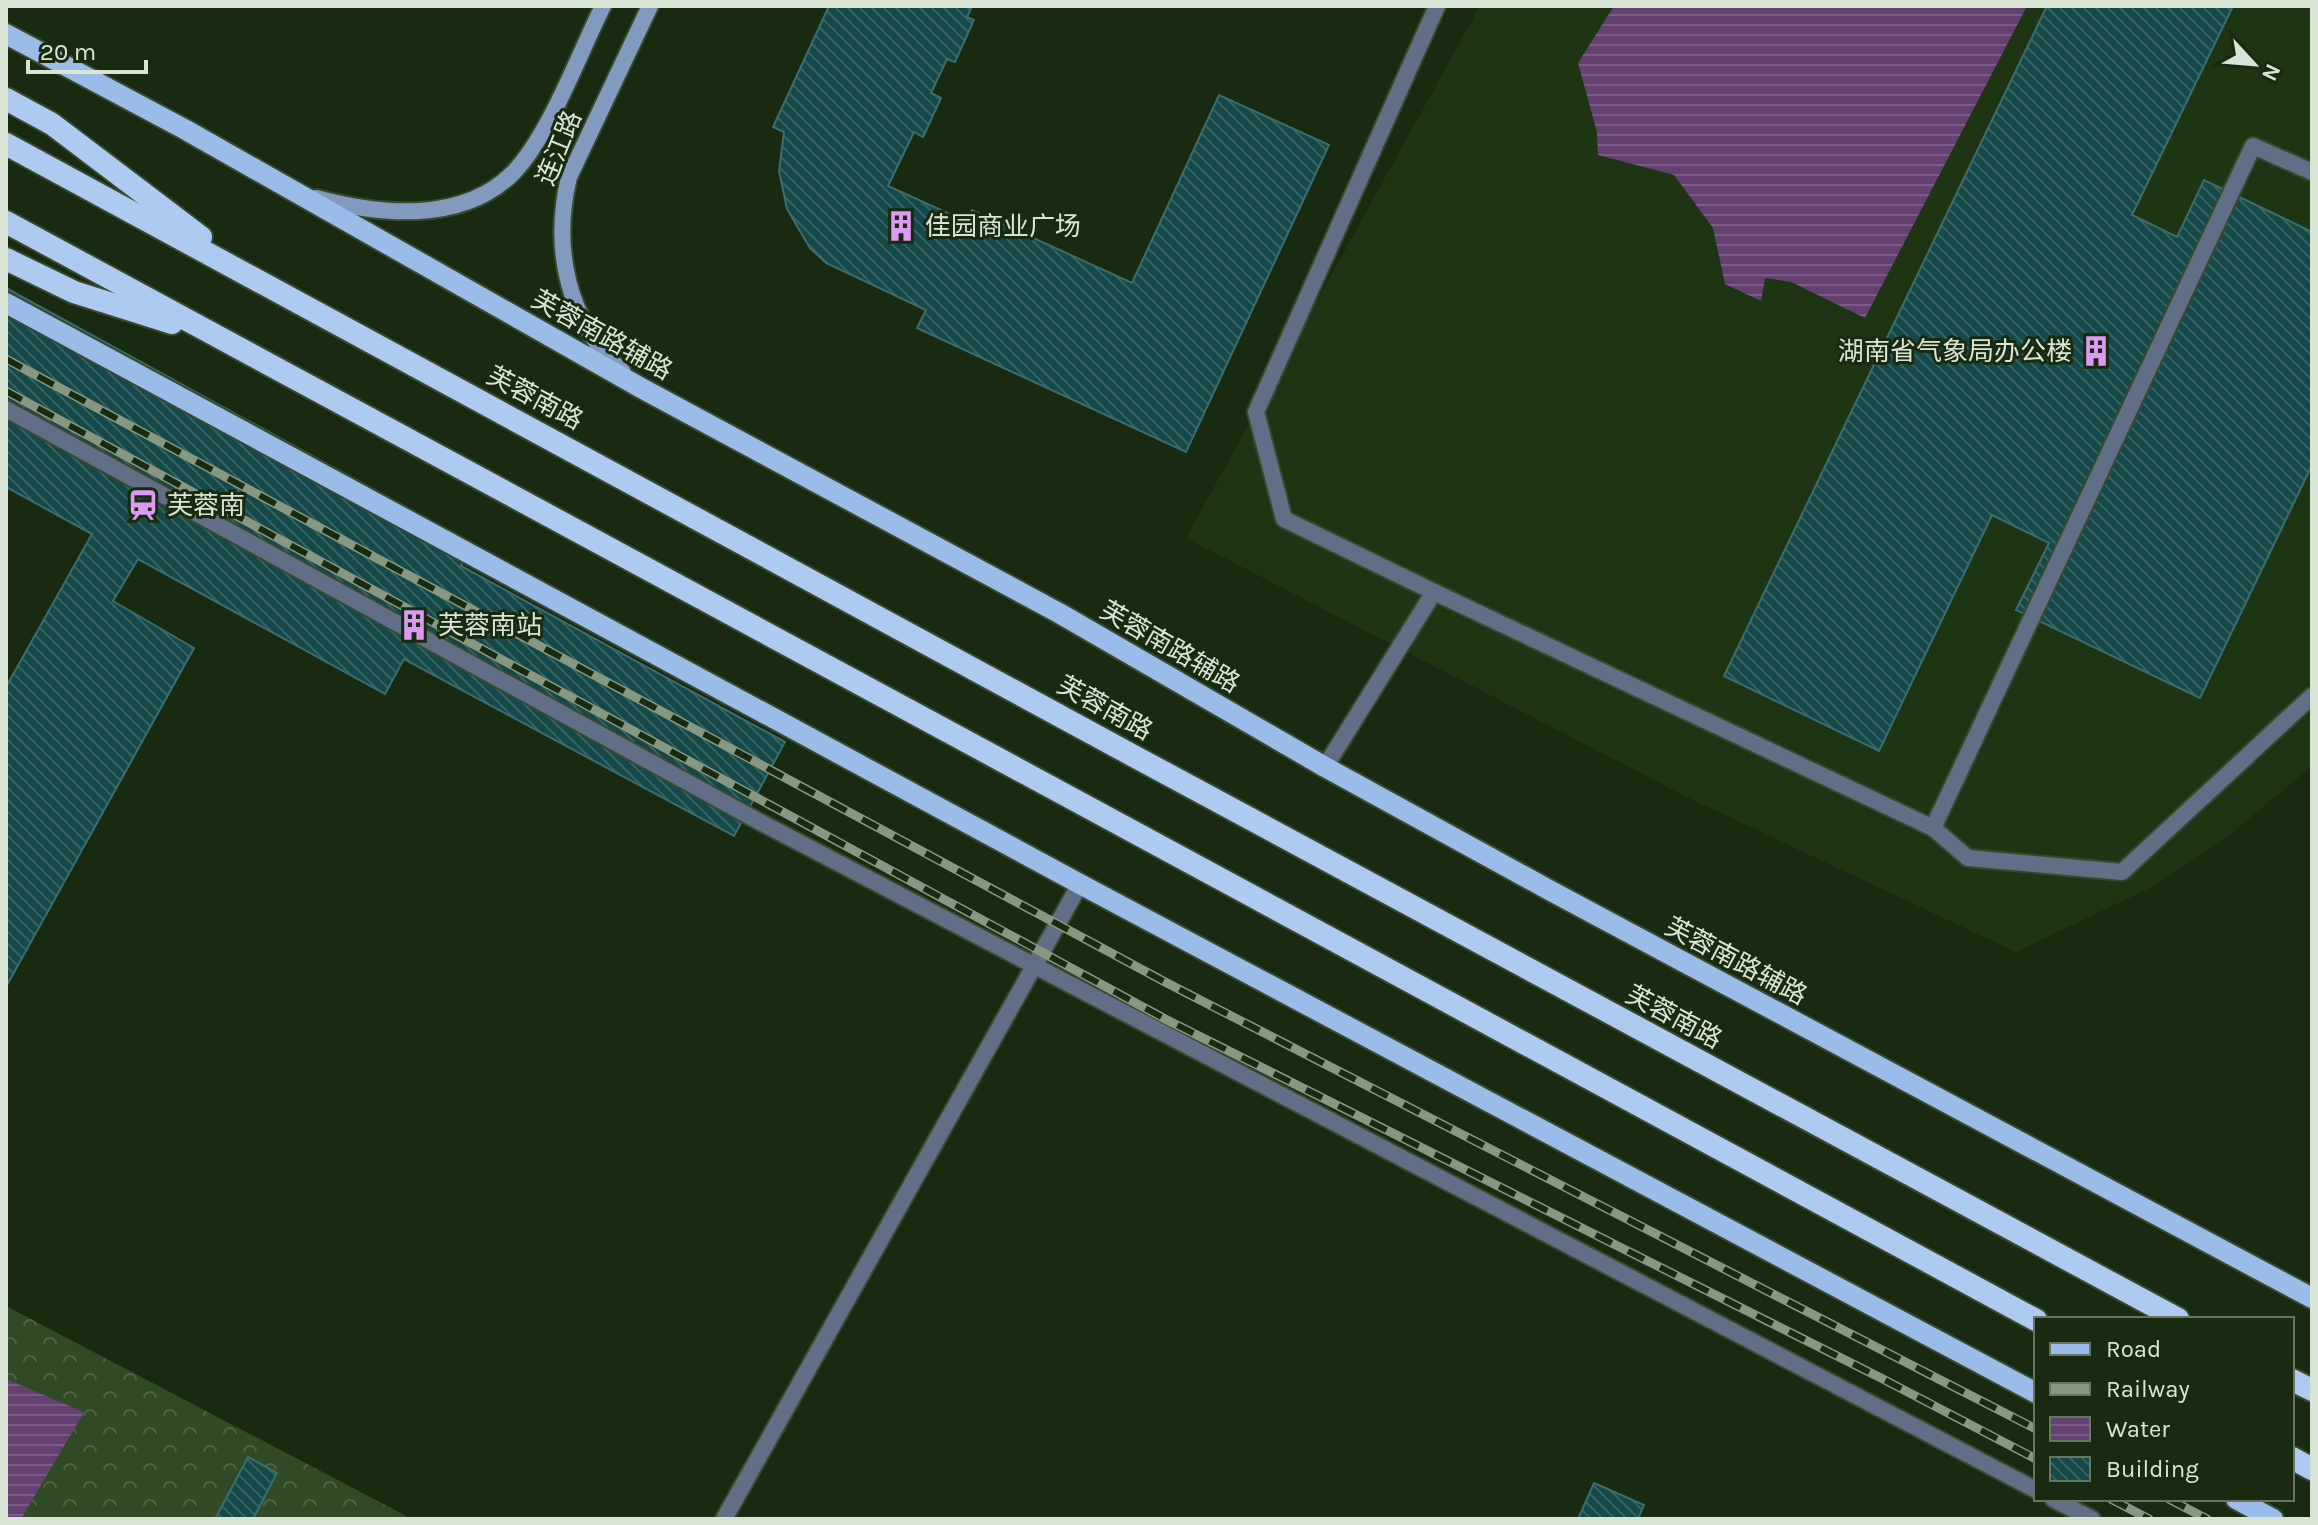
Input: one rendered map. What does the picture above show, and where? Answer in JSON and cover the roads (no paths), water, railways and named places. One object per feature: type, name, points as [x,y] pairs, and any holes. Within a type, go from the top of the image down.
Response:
[{"type":"highway","points":[[6,99],[52,124],[259,281]]},
{"type":"highway","name":"芙蓉南路","points":[[6,144],[1344,872],[2174,1317]]},
{"type":"highway","points":[[6,222],[2034,1319]]},
{"type":"highway","points":[[6,259],[74,292],[225,340]]},
{"type":"highway","points":[[2294,1381],[2312,1390]]},
{"type":"highway","points":[[2294,1459],[2312,1469]]},
{"type":"main road","name":"连江路","points":[[299,194],[342,205],[403,211],[434,210],[489,192],[513,173],[533,147],[603,6]]},
{"type":"main road","name":"连江路","points":[[643,389],[608,358],[590,333],[566,274],[560,243],[562,207],[569,177],[650,6]]},
{"type":"main road","name":"芙蓉南路辅路","points":[[6,34],[299,194],[643,389],[1059,613],[1325,767],[1873,1065],[2312,1298]]},
{"type":"main road","points":[[6,303],[1080,884],[2034,1392]]},
{"type":"main road","points":[[2240,1501],[2273,1519]]},
{"type":"street","points":[[1437,6],[1256,412],[1284,519],[1933,828],[1968,858],[2122,872],[2312,696]]},
{"type":"street","points":[[1933,828],[2253,146],[2312,172]]},
{"type":"street","points":[[6,409],[760,822],[2034,1489]]},
{"type":"street","points":[[1325,767],[1434,592]]},
{"type":"street","points":[[724,1519],[1080,884]]},
{"type":"street","points":[[2057,1501],[2092,1519]]},
{"type":"water","points":[[1614,6],[2027,6],[1865,318],[1791,282],[1765,278],[1761,301],[1725,284],[1713,228],[1674,175],[1598,155],[1597,132],[1578,63]]},
{"type":"water","points":[[6,1379],[84,1412],[21,1519],[6,1519]]},
{"type":"railway","points":[[6,359],[1167,983],[2034,1428]]},
{"type":"railway","points":[[6,391],[1167,1020],[2034,1458]]},
{"type":"railway","points":[[2115,1501],[2149,1519]]},
{"type":"railway","points":[[2173,1501],[2207,1519]]},
{"type":"place","name":"佳园商业广场","points":[[901,226]]},
{"type":"place","name":"湖南省气象局办公楼","points":[[2096,351]]},
{"type":"place","name":"芙蓉南","points":[[143,505]]},
{"type":"place","name":"芙蓉南站","points":[[414,625]]}]
